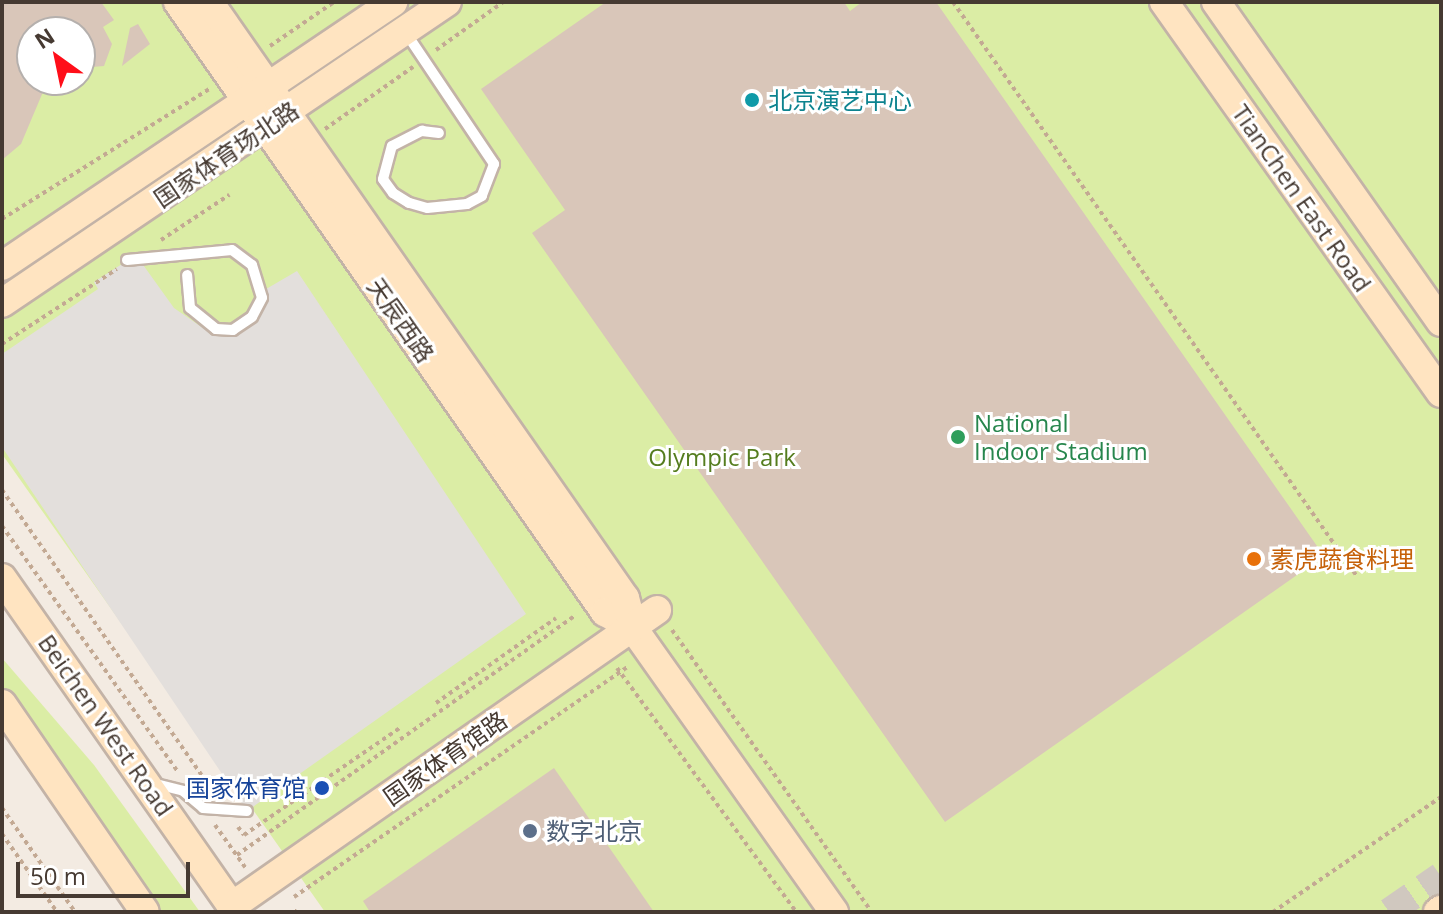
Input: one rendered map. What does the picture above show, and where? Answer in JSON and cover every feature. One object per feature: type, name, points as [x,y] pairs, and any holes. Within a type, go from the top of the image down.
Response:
[{"type":"street","name":"天辰西路","points":[[178,2],[231,74],[260,96],[605,612],[633,628]]},
{"type":"street","name":"天辰西路","points":[[209,2],[231,74]]},
{"type":"street","name":"国家体育场北路","points":[[260,96],[275,62],[361,2]]},
{"type":"street","name":"国家体育场北路","points":[[2,266],[260,96],[393,2]]},
{"type":"street","name":"国家体育场北路","points":[[2,303],[447,2]]},
{"type":"street","name":"TianChen East Road","points":[[1164,2],[1441,393]]},
{"type":"street","name":"TianChen East Road","points":[[1216,2],[1441,322]]},
{"type":"street","name":"天辰西路","points":[[276,120],[306,141],[625,598],[633,628],[834,912]]},
{"type":"street","name":"Beichen West Road","points":[[2,578],[234,909]]},
{"type":"street","name":"国家体育馆路","points":[[234,909],[657,610]]},
{"type":"street","points":[[2,704],[145,912]]},
{"type":"lane","points":[[405,31],[494,164],[482,196],[467,204],[427,208],[409,203],[383,179],[392,146],[422,131],[439,133]]},
{"type":"lane","points":[[127,260],[232,250],[252,265],[262,298],[252,317],[233,330],[216,329],[190,308],[187,275]]},
{"type":"lane","points":[[145,781],[183,791],[203,808],[247,811]]},
{"type":"path","points":[[2,219],[231,74],[334,2]]},
{"type":"path","points":[[306,141],[503,2]]},
{"type":"path","points":[[953,2],[1356,575]]},
{"type":"path","points":[[2,490],[216,796]]},
{"type":"path","points":[[2,526],[185,782]]},
{"type":"path","points":[[237,855],[576,615]]},
{"type":"path","points":[[436,703],[556,618]]},
{"type":"path","points":[[287,902],[675,635]]},
{"type":"path","points":[[235,822],[244,835],[401,727]]},
{"type":"path","points":[[1273,912],[1441,797]]},
{"type":"path","points":[[2,808],[75,912]]},
{"type":"path","points":[[203,808],[242,862]]},
{"type":"path","points":[[203,808],[251,874]]},
{"type":"path","points":[[2,834],[57,912]]},
{"type":"green space","name":"Olympic Park","points":[[2,2],[1441,2],[1441,912],[325,912],[2,454]]},
{"type":"green space","points":[[2,658],[94,765],[200,912],[160,912],[2,685]]},
{"type":"shaded area","points":[[136,255],[174,308],[203,328],[233,330],[252,317],[261,292],[297,271],[526,614],[247,811],[2,447],[2,354],[98,289],[94,282]]},
{"type":"building","points":[[2,2],[101,2],[114,20],[103,27],[112,44],[104,66],[96,67],[96,16],[16,16],[16,96],[41,96],[21,144],[2,160]]},
{"type":"building","name":"National Indoor Stadium","points":[[606,2],[844,2],[850,11],[862,2],[936,2],[1324,556],[945,822],[532,233],[565,210],[481,89]]},
{"type":"building","points":[[138,24],[150,44],[122,66],[130,28]]},
{"type":"building","name":"数字北京","points":[[554,768],[654,912],[370,912],[363,901]]},
{"type":"tunnel","points":[[1389,912],[1441,876]]},
{"type":"place","name":"北京演艺中心","points":[[752,100]]},
{"type":"place","name":"National Indoor Stadium","points":[[958,437]]},
{"type":"place","name":"素虎蔬食料理","points":[[1254,559]]},
{"type":"place","name":"国家体育馆","points":[[322,788]]},
{"type":"place","name":"数字北京","points":[[530,831]]}]
